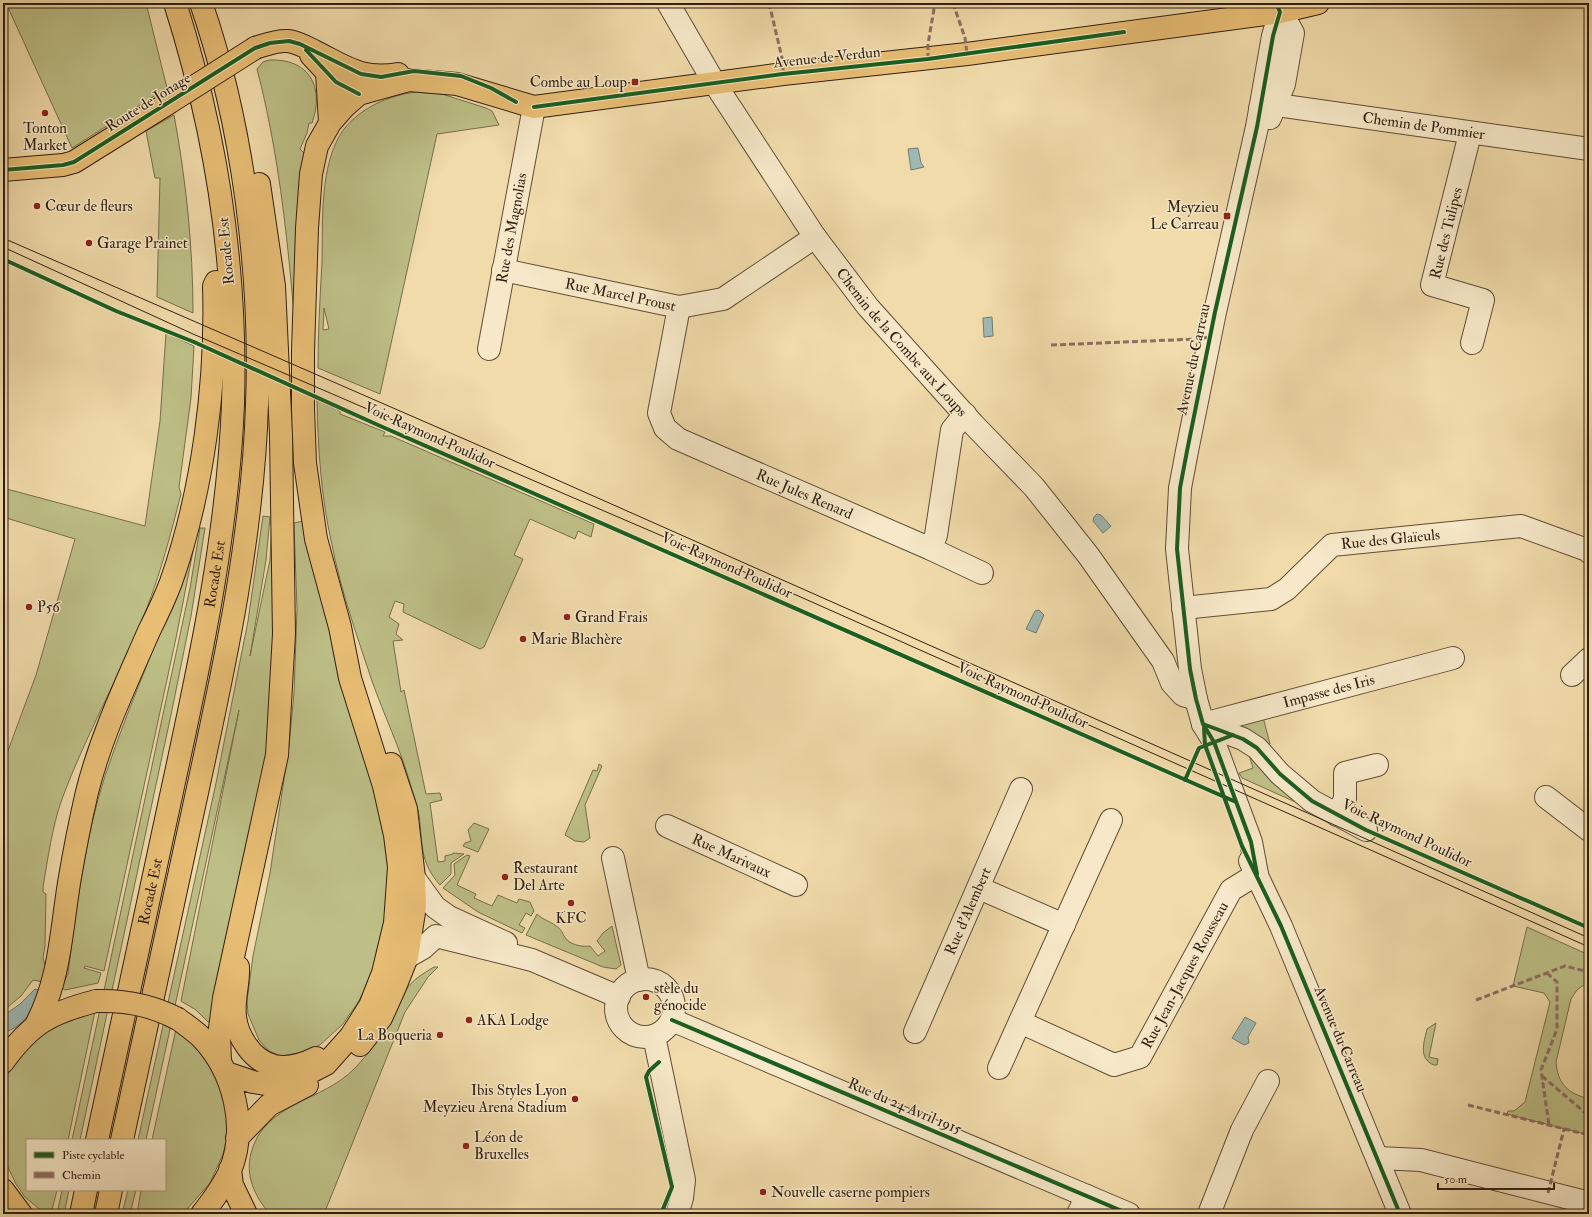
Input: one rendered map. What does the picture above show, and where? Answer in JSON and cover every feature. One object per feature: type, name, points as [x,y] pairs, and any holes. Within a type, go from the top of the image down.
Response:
[{"type":"main road","name":"Rocade Est","points":[[97,1139],[186,729],[215,576],[224,514],[233,403],[228,260],[219,189],[205,108],[190,50],[175,3]]},
{"type":"main road","name":"Rocade Est","points":[[122,1139],[211,725],[238,582],[252,471],[258,404],[255,290],[246,193],[216,45],[201,3]]},
{"type":"main road","name":"Avenue de Verdun","points":[[359,94],[409,80],[457,84],[525,105],[715,84],[783,74],[961,54],[1278,7],[1318,3]]},
{"type":"main road","name":"Route de Jonage","points":[[3,170],[63,165],[74,162],[255,48],[279,41],[289,41],[300,44],[361,74],[381,77],[414,71],[461,76],[525,105]]},
{"type":"main road","points":[[3,1062],[10,1042],[36,1024],[65,1009],[96,1001],[130,1002],[163,1011],[178,1019],[201,1038],[223,1067],[253,1082],[272,1085],[290,1083],[326,1064],[350,1036],[370,1006],[410,912],[399,866],[395,835],[384,786],[350,678],[340,627],[316,539],[305,463],[303,409],[307,228],[311,174],[317,146],[330,123],[344,107],[359,94],[336,82],[300,44]]},
{"type":"main road","points":[[327,72],[330,123]]},
{"type":"main road","points":[[202,1214],[218,1194],[230,1170],[237,1138],[236,1105],[223,1067],[220,1036],[224,998],[277,756],[284,626],[280,435],[274,286],[259,184],[242,106],[224,85]]},
{"type":"main road","points":[[36,1024],[46,1006],[55,980],[69,882],[87,792],[105,732],[171,582],[192,507],[207,430],[215,315],[214,286],[228,260]]},
{"type":"main road","points":[[237,1138],[269,1105],[327,1074],[357,1049],[381,1018],[407,957],[414,878],[406,809],[362,681],[340,627]]},
{"type":"main road","points":[[237,942],[239,976],[235,998],[236,1023],[238,1030],[247,1046],[260,1060],[274,1066],[291,1067],[310,1061],[326,1053],[350,1036]]},
{"type":"main road","points":[[230,1170],[232,1185],[246,1214]]},
{"type":"main road","points":[[81,1214],[86,1191]]},
{"type":"main road","points":[[106,1214],[111,1191]]},
{"type":"street","name":"Chemin de la Combe aux Loups","points":[[668,3],[715,84],[815,237],[868,307],[965,414],[1034,487],[1084,548],[1162,661],[1172,683],[1183,695],[1196,699]]},
{"type":"street","name":"Avenue du Carreau","points":[[1278,7],[1268,107],[1273,114],[1254,141],[1209,342],[1180,488],[1177,550],[1190,669],[1203,724],[1214,742],[1251,842],[1257,874],[1281,926],[1400,1214]]},
{"type":"street","name":"Rue des Magnolias","points":[[489,349],[503,270],[525,105]]},
{"type":"street","name":"Chemin de Pommier","points":[[1268,107],[1589,149]]},
{"type":"street","name":"Rue des Tulipes","points":[[1470,134],[1432,285],[1483,300],[1472,343]]},
{"type":"street","name":"Rue Marcel Proust","points":[[503,270],[679,307],[723,299],[815,237]]},
{"type":"street","name":"Rue Jules Renard","points":[[679,307],[659,413],[665,428],[678,439],[931,549],[982,573]]},
{"type":"street","points":[[931,549],[936,535],[952,430],[965,414]]},
{"type":"street","name":"Rue des Glaïeuls","points":[[1183,608],[1271,598],[1287,589],[1332,545],[1521,526],[1588,549]]},
{"type":"street","name":"Impasse des Iris","points":[[1203,724],[1454,658]]},
{"type":"street","points":[[1572,675],[1589,659]]},
{"type":"street","points":[[1162,661],[1173,668],[1190,669]]},
{"type":"street","name":"Voie Raymond Poulidor","points":[[1203,724],[1244,739],[1257,748],[1280,774],[1312,802],[1366,830]]},
{"type":"street","points":[[1337,815],[1345,799],[1345,773],[1377,765]]},
{"type":"street","name":"Rue d'Alembert","points":[[914,1032],[979,888],[1021,790]]},
{"type":"street","points":[[1546,797],[1589,830]]},
{"type":"street","points":[[999,1068],[1111,820]]},
{"type":"street","name":"Rue Marivaux","points":[[667,826],[796,885]]},
{"type":"street","points":[[613,858],[639,980]]},
{"type":"street","name":"Rue Jean-Jacques Rousseau","points":[[1020,1022],[1114,1065],[1140,1056],[1231,890],[1257,874]]},
{"type":"street","points":[[979,888],[1064,925]]},
{"type":"street","points":[[410,912],[436,936],[532,960]]},
{"type":"street","points":[[410,912],[449,917],[498,939],[532,960],[619,997]]},
{"type":"street","points":[[407,957],[423,948],[436,936]]},
{"type":"street","points":[[648,979],[665,986],[674,1002],[672,1020],[667,1027],[654,1036],[640,1036],[627,1030],[621,1024],[618,1015],[617,1006],[619,997],[630,983],[639,980],[648,979]]},
{"type":"street","name":"Rue du 24 Avril 1915","points":[[672,1020],[1083,1205],[1129,1214]]},
{"type":"street","points":[[654,1036],[684,1180],[682,1198],[677,1214]]},
{"type":"street","points":[[1209,1214],[1242,1130],[1268,1081]]},
{"type":"street","points":[[1378,1158],[1421,1160],[1589,1203]]},
{"type":"green space","points":[[6,3],[146,3],[167,88],[72,148]]},
{"type":"green space","points":[[269,60],[283,61],[294,64],[304,70],[310,77],[315,87],[316,110],[312,123],[309,123],[307,133],[300,149],[304,153],[294,315],[281,191],[271,130],[257,69],[263,62]]},
{"type":"green space","points":[[415,92],[442,94],[486,108],[492,111],[499,125],[437,134],[380,394],[318,368],[324,193],[330,158],[344,129],[359,114],[367,109],[395,96]],"holes":[[[324,308],[329,329],[323,330]]]},
{"type":"green space","points":[[174,115],[188,214],[192,263],[193,313],[157,297],[160,178],[155,178],[146,131]]},
{"type":"green space","points":[[166,333],[194,346],[191,398],[179,487],[181,494],[161,567],[146,610],[126,657],[71,775],[56,820],[43,887],[43,892],[46,894],[45,946],[43,958],[46,968],[43,982],[33,980],[21,996],[3,1011],[3,764],[36,675],[75,539],[3,517],[3,488],[145,526],[160,421]]},
{"type":"green space","points":[[317,400],[340,411],[340,414],[385,432],[383,436],[391,436],[594,524],[591,537],[578,531],[575,539],[530,519],[514,555],[523,559],[484,647],[480,649],[403,612],[404,604],[395,601],[389,617],[399,624],[396,634],[403,640],[393,641],[401,692],[404,690],[426,794],[440,793],[442,800],[430,803],[438,862],[445,861],[445,856],[453,853],[464,854],[451,863],[451,874],[440,885],[428,868],[425,860],[419,815],[415,799],[402,757],[372,681],[340,579],[325,509],[319,455]]},
{"type":"green space","points":[[263,516],[270,517],[266,560],[250,656],[270,560],[272,519],[275,639],[272,709],[266,757],[213,1019],[208,1022],[196,1010],[181,1001],[239,710],[146,1139],[138,1139],[216,783],[248,621]]},
{"type":"green space","points":[[303,521],[377,785],[389,846],[388,925],[368,984],[357,1004],[342,1025],[321,1044],[309,1051],[281,1056],[269,1051],[259,1040],[248,1014],[247,1001],[253,956],[270,873],[289,746],[294,693],[297,609],[294,523]]},
{"type":"green space","points":[[200,528],[205,528],[191,616],[172,710],[80,1139],[72,1139],[190,588]]},
{"type":"green space","points":[[196,536],[176,638],[104,971],[85,966],[84,968],[101,973],[98,983],[65,990],[62,988],[68,973],[82,874],[98,799],[116,746]]},
{"type":"green space","points":[[1263,717],[1270,744],[1264,747],[1239,729],[1240,725]]},
{"type":"green space","points":[[1246,745],[1342,823],[1242,778],[1239,773],[1253,768]]},
{"type":"green space","points":[[599,764],[602,766],[585,805],[590,838],[584,842],[575,841],[565,835],[593,770],[597,771]]},
{"type":"green space","points":[[474,823],[489,829],[478,852],[463,846],[465,843],[471,841],[468,830]]},
{"type":"green space","points":[[467,855],[470,856],[457,885],[476,894],[474,898],[492,906],[498,895],[517,903],[519,899],[530,902],[534,911],[531,916],[526,913],[519,925],[525,928],[522,933],[478,912],[443,888],[455,875],[454,864]]},
{"type":"green space","points":[[537,914],[559,928],[569,942],[579,946],[590,946],[598,956],[605,951],[597,941],[603,933],[612,926],[621,965],[616,969],[603,967],[526,935]]},
{"type":"green space","points":[[1527,927],[1589,955],[1589,981],[1577,990],[1571,999],[1556,1062],[1559,1076],[1565,1086],[1575,1094],[1589,1099],[1589,1135],[1507,1114],[1508,1111],[1514,1111],[1525,1102],[1550,1002],[1544,993],[1513,986]]},
{"type":"green space","points":[[434,967],[438,967],[428,977],[405,1012],[324,1214],[270,1214],[260,1201],[250,1178],[249,1162],[258,1136],[268,1123],[281,1113],[342,1079],[355,1068],[386,1029],[409,986],[418,977]]},
{"type":"green space","points":[[95,1011],[68,1139],[26,1139],[26,1191],[57,1191],[51,1214],[45,1214],[25,1197],[16,1184],[3,1157],[3,1085],[15,1060],[50,1025]]},
{"type":"green space","points":[[1436,1023],[1429,1057],[1438,1059],[1437,1065],[1434,1065],[1426,1059],[1423,1050],[1427,1029]]},
{"type":"green space","points":[[176,1029],[199,1046],[223,1089],[228,1121],[227,1138],[223,1154],[210,1183],[181,1214],[137,1214],[141,1191],[166,1191],[166,1139],[152,1139]]},
{"type":"green space","points":[[62,1191],[69,1191],[64,1214],[57,1214]]},
{"type":"green space","points":[[128,1191],[136,1191],[130,1214],[122,1214]]},
{"type":"water","points":[[918,148],[921,163],[924,167],[911,170],[908,149]]},
{"type":"water","points":[[992,317],[993,336],[984,337],[983,318]]},
{"type":"water","points":[[1097,514],[1101,515],[1111,526],[1103,533],[1093,521]]},
{"type":"water","points":[[1039,610],[1044,615],[1036,633],[1026,629],[1035,611]]},
{"type":"water","points":[[35,989],[42,991],[35,1005],[27,1016],[17,1026],[3,1033],[3,1016],[20,1004]]},
{"type":"water","points":[[1245,1017],[1256,1023],[1248,1037],[1249,1043],[1244,1045],[1232,1038]]},
{"type":"tram line","points":[[3,238],[501,455],[1589,938]]},
{"type":"tram line","points":[[3,247],[193,334],[697,551],[1589,947]]},
{"type":"marked path","points":[[769,3],[783,62],[783,74]]},
{"type":"marked path","points":[[928,59],[928,44],[935,3]]},
{"type":"marked path","points":[[953,3],[965,38],[967,54]]},
{"type":"marked path","points":[[1051,345],[1197,339],[1210,337]]},
{"type":"marked path","points":[[1476,1000],[1565,966],[1589,972]]},
{"type":"marked path","points":[[1547,973],[1557,982],[1557,1029],[1541,1070],[1549,1125]]},
{"type":"marked path","points":[[1542,1076],[1589,1116]]},
{"type":"marked path","points":[[1468,1105],[1589,1135]]},
{"type":"marked path","points":[[1548,1193],[1564,1129]]},
{"type":"cycle path","points":[[1257,874],[1251,842],[1214,742],[1203,724],[1196,699],[1190,669],[1177,549],[1180,488],[1215,312],[1257,127],[1273,36],[1280,12],[1276,3]]},
{"type":"cycle path","points":[[534,107],[783,74],[928,59],[1124,32]]},
{"type":"cycle path","points":[[3,170],[63,165],[74,162],[255,48],[270,43],[289,41],[300,44],[361,74],[381,77],[414,71],[461,76],[491,88],[516,102]]},
{"type":"cycle path","points":[[306,50],[336,82],[359,94]]},
{"type":"cycle path","points":[[3,259],[116,311],[194,342],[378,425],[1236,802]]},
{"type":"cycle path","points":[[1203,724],[1243,739],[1257,748],[1280,774],[1312,801],[1366,830],[1589,928]]},
{"type":"cycle path","points":[[1204,728],[1205,745],[1242,846],[1281,926],[1400,1214]]},
{"type":"cycle path","points":[[1185,780],[1199,748],[1233,735]]},
{"type":"cycle path","points":[[672,1020],[1129,1214]]},
{"type":"cycle path","points":[[659,1062],[649,1071],[646,1077],[672,1187],[661,1214]]},
{"type":"place","name":"Combe au Loup","points":[[635,82]]},
{"type":"place","name":"Tonton Market","points":[[45,113]]},
{"type":"place","name":"Cœur de fleurs","points":[[37,206]]},
{"type":"place","name":"Meyzieu Le Carreau","points":[[1227,216]]},
{"type":"place","name":"Garage Prainet","points":[[89,243]]},
{"type":"place","name":"P56","points":[[29,607]]},
{"type":"place","name":"Grand Frais","points":[[567,617]]},
{"type":"place","name":"Marie Blachère","points":[[523,639]]},
{"type":"place","name":"Restaurant Del Arte","points":[[505,877]]},
{"type":"place","name":"KFC","points":[[571,903]]},
{"type":"place","name":"stèle du génocide","points":[[646,997]]},
{"type":"place","name":"AKA Lodge","points":[[469,1020]]},
{"type":"place","name":"La Boqueria","points":[[440,1035]]},
{"type":"place","name":"Ibis Styles Lyon Meyzieu Arena Stadium","points":[[575,1099]]},
{"type":"place","name":"Léon de Bruxelles","points":[[466,1146]]},
{"type":"place","name":"Nouvelle caserne pompiers","points":[[763,1192]]}]
